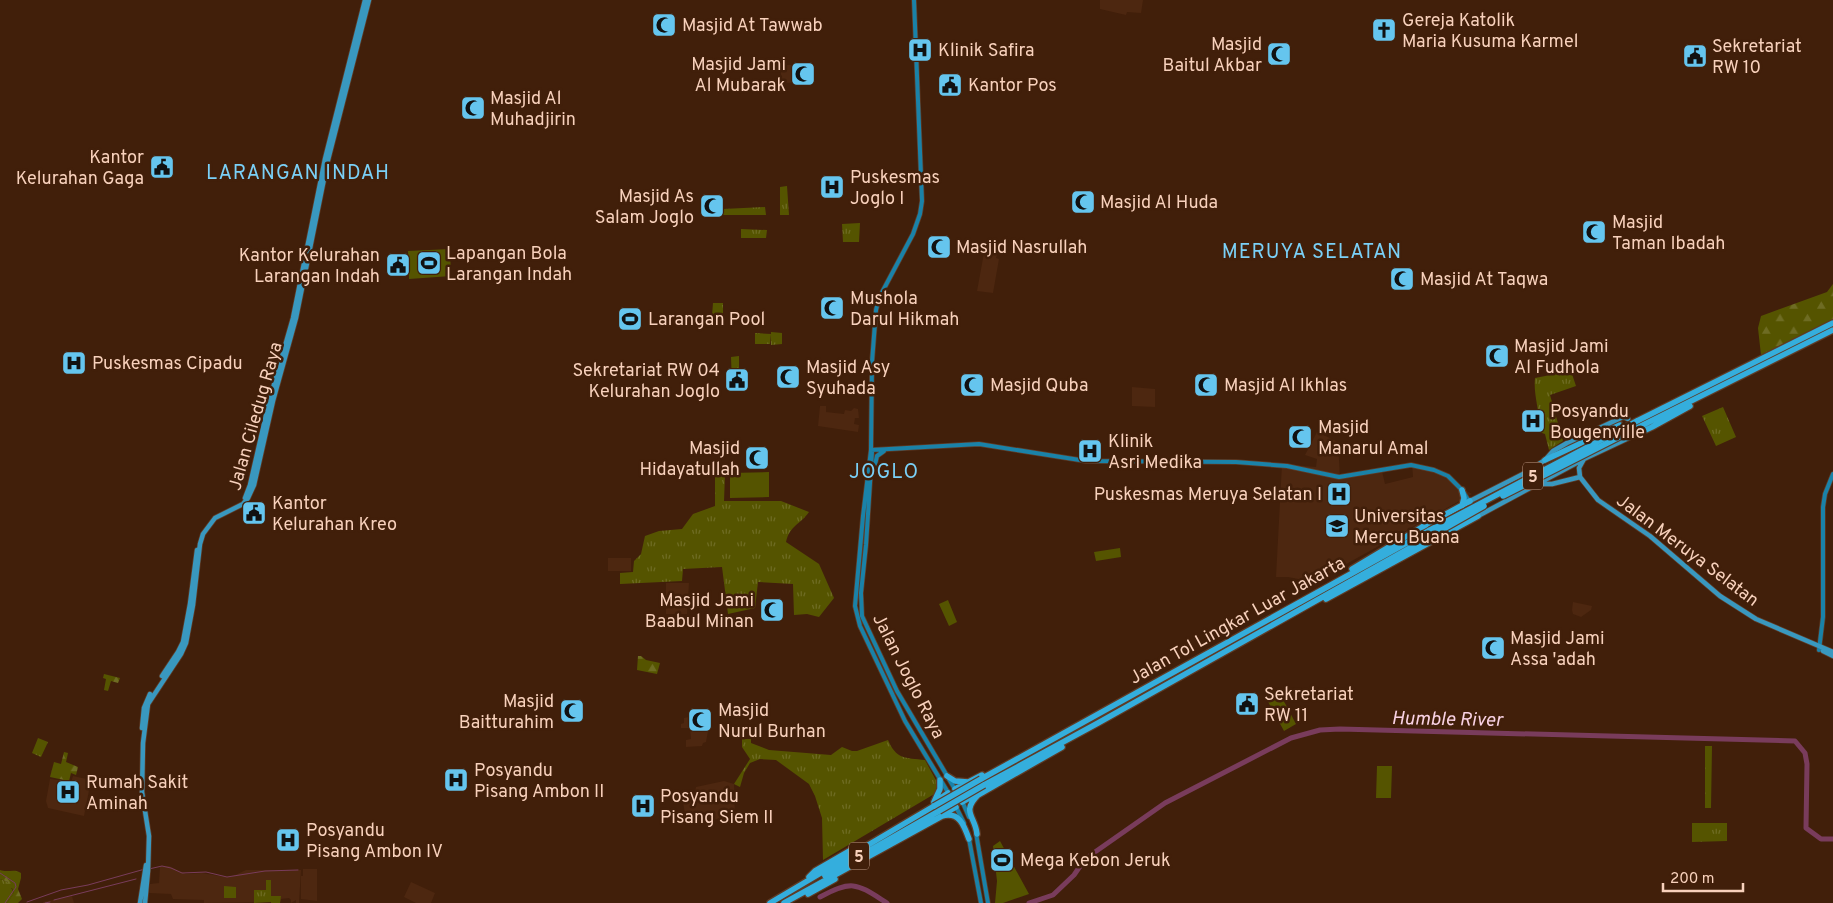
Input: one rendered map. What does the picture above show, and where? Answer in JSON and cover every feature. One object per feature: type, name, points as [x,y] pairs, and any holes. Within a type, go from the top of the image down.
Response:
[{"type":"highway","name":"Jalan Tol Lingkar Luar Jakarta","points":[[770,903],[934,803],[983,782],[1081,733],[1346,575],[1637,421],[1833,323]]},
{"type":"highway","name":"Jalan Tol Lingkar Luar Jakarta","points":[[782,903],[834,870],[942,813],[983,782],[1156,683],[1306,606],[1487,504],[1833,330]]},
{"type":"highway","points":[[1634,434],[1661,423],[1712,391]]},
{"type":"highway","points":[[1545,460],[1620,425],[1637,421]]},
{"type":"highway","points":[[1462,506],[1463,492]]},
{"type":"highway","points":[[1346,575],[1361,562],[1470,501]]},
{"type":"highway","points":[[1306,606],[1316,604],[1360,581],[1480,515]]},
{"type":"highway","points":[[955,789],[1136,690],[1156,683]]},
{"type":"highway","points":[[962,802],[1068,744],[1081,733]]},
{"type":"highway","points":[[947,776],[959,782],[968,782]]},
{"type":"highway","points":[[934,803],[939,794],[940,780]]},
{"type":"highway","points":[[968,782],[966,785],[967,791],[975,795]]},
{"type":"highway","points":[[934,803],[948,793]]},
{"type":"highway","points":[[975,795],[969,810],[977,834]]},
{"type":"highway","points":[[934,803],[940,800],[944,802],[946,806],[942,813]]},
{"type":"highway","points":[[782,903],[942,813],[956,807]]},
{"type":"highway","points":[[942,813],[957,816],[963,823],[969,838]]},
{"type":"highway","points":[[791,903],[826,885],[837,877],[841,871]]},
{"type":"main road","name":"Jalan Ciledug Raya","points":[[145,903],[147,870],[146,836],[140,793],[140,741],[145,703],[183,642],[195,560],[205,526],[213,517],[240,503],[248,492],[280,369],[296,318],[309,244],[354,48],[367,0]]},
{"type":"main road","name":"Jalan Joglo Raya","points":[[914,0],[922,206],[913,234],[877,304],[872,362],[871,450],[855,595],[856,612],[860,626],[905,721],[956,807],[969,838],[981,903]]},
{"type":"main road","points":[[1470,501],[1520,476],[1545,460],[1553,451],[1570,442],[1623,418],[1628,418]]},
{"type":"main road","points":[[1480,515],[1634,434]]},
{"type":"main road","points":[[871,450],[979,444],[1086,461],[1236,462],[1287,466],[1339,477],[1411,465],[1444,474],[1463,492],[1480,515]]},
{"type":"main road","name":"Jalan Joglo Raya","points":[[871,450],[873,457],[861,610],[897,691],[955,789],[977,834],[988,903]]},
{"type":"main road","points":[[872,473],[877,456],[880,452],[889,450]]},
{"type":"main road","points":[[1538,484],[1552,484],[1580,477],[1579,468],[1584,459]]},
{"type":"main road","points":[[1818,648],[1823,616],[1823,500],[1833,474]]},
{"type":"main road","name":"Jalan Meruya Selatan","points":[[1580,477],[1598,500],[1650,536],[1720,596],[1756,619],[1833,654]]},
{"type":"main road","points":[[1463,492],[1472,497],[1478,497]]},
{"type":"main road","points":[[1478,497],[1474,505],[1480,515]]},
{"type":"main road","points":[[860,626],[866,624]]},
{"type":"main road","points":[[929,762],[936,758]]},
{"type":"main road","points":[[975,868],[982,866]]},
{"type":"main road","name":"Jalan Ciledug Raya","points":[[140,903],[145,886]]},
{"type":"shaded area","points":[[1100,0],[1143,0],[1141,13],[1127,12],[1126,15],[1100,9]]},
{"type":"shaded area","points":[[785,65],[795,65],[795,68],[810,67],[811,82],[781,83],[781,68],[785,67]]},
{"type":"shaded area","points":[[984,253],[997,255],[996,258],[999,259],[993,293],[977,291]]},
{"type":"shaded area","points":[[1132,387],[1155,389],[1155,407],[1132,406]]},
{"type":"shaded area","points":[[820,406],[826,406],[826,412],[844,414],[845,410],[858,409],[859,418],[855,418],[854,424],[859,425],[858,432],[818,426]]},
{"type":"shaded area","name":"Universitas Mercu Buana","points":[[1317,432],[1338,442],[1340,478],[1382,471],[1385,484],[1413,477],[1412,463],[1446,477],[1472,494],[1314,582],[1288,577],[1276,577],[1282,464],[1316,467],[1317,459],[1305,455]]},
{"type":"shaded area","points":[[608,558],[631,558],[631,571],[608,571]]},
{"type":"shaded area","points":[[666,583],[689,583],[687,614],[666,614]]},
{"type":"shaded area","points":[[1573,602],[1592,606],[1591,610],[1581,617],[1573,614]]},
{"type":"shaded area","points":[[703,714],[710,720],[706,742],[702,746],[686,747],[686,740],[691,739],[690,728],[681,728],[684,718]]},
{"type":"shaded area","name":"Rumah Sakit Aminah","points":[[73,776],[91,780],[84,816],[48,808],[46,801],[50,779],[71,782]]},
{"type":"shaded area","points":[[724,781],[734,784],[735,818],[688,821],[682,796],[695,793],[696,787]]},
{"type":"shaded area","points":[[160,866],[169,866],[186,874],[202,873],[225,877],[231,877],[246,870],[301,870],[299,903],[296,903],[296,900],[291,903],[289,898],[281,899],[280,903],[204,903],[204,900],[173,899],[171,894],[149,893],[150,884],[159,883]]},
{"type":"shaded area","points":[[303,869],[317,869],[317,901],[301,899],[301,876],[303,876]]},
{"type":"shaded area","points":[[411,882],[435,893],[431,903],[416,903],[404,897]]},
{"type":"shaded area","points":[[72,896],[74,903],[43,903],[43,902]]},
{"type":"green space","points":[[787,186],[789,215],[780,215],[780,187]]},
{"type":"green space","points":[[765,207],[766,215],[723,215],[723,209]]},
{"type":"green space","points":[[860,223],[859,242],[843,242],[842,224]]},
{"type":"green space","points":[[741,229],[767,230],[766,238],[741,238]]},
{"type":"green space","name":"Lapangan Bola Larangan Indah","points":[[450,249],[451,276],[409,279],[408,251]]},
{"type":"green space","points":[[1833,284],[1833,319],[1761,355],[1758,328],[1761,316],[1827,292]]},
{"type":"green space","points":[[713,303],[723,303],[723,315],[712,316]]},
{"type":"green space","points":[[771,332],[782,333],[782,344],[771,345]]},
{"type":"green space","points":[[755,333],[771,334],[770,344],[755,344]]},
{"type":"green space","points":[[739,356],[739,382],[732,383],[731,357]]},
{"type":"green space","points":[[1571,371],[1576,386],[1550,395],[1563,441],[1549,450],[1545,434],[1539,432],[1535,378]]},
{"type":"green space","points":[[1723,407],[1736,437],[1716,446],[1702,416]]},
{"type":"green space","points":[[769,472],[769,497],[730,498],[730,473]]},
{"type":"green space","points":[[715,474],[725,474],[724,501],[781,501],[809,512],[793,528],[786,542],[819,564],[834,598],[819,617],[807,614],[794,615],[793,584],[758,582],[755,608],[728,614],[722,567],[683,569],[682,581],[620,584],[620,573],[633,572],[634,561],[641,554],[645,536],[659,531],[682,529],[693,514],[715,506]]},
{"type":"green space","points":[[1120,548],[1121,557],[1096,561],[1094,552]]},
{"type":"green space","points":[[948,600],[957,622],[949,626],[939,604]]},
{"type":"green space","points":[[638,656],[660,663],[657,674],[637,670]]},
{"type":"green space","points":[[104,674],[120,678],[118,683],[111,681],[108,691],[104,690],[106,679],[103,678]]},
{"type":"green space","points":[[1279,692],[1296,724],[1284,731],[1266,698]]},
{"type":"green space","points":[[38,738],[48,742],[41,757],[32,753]]},
{"type":"green space","points":[[742,739],[751,739],[751,743],[769,750],[831,755],[842,747],[857,751],[888,740],[894,751],[898,754],[912,759],[925,760],[938,784],[936,793],[823,860],[822,818],[809,784],[776,760],[760,759],[750,763],[744,773],[740,787],[734,784],[750,759],[742,747]]},
{"type":"green space","points":[[1705,746],[1712,746],[1711,808],[1705,808]]},
{"type":"green space","points":[[64,752],[68,753],[66,762],[78,767],[76,775],[71,773],[69,781],[50,777],[54,762],[61,764]]},
{"type":"green space","points":[[1377,766],[1392,766],[1391,798],[1376,798]]},
{"type":"green space","points":[[1692,823],[1727,823],[1727,841],[1692,842]]},
{"type":"green space","name":"Mega Kebon Jeruk","points":[[1000,841],[1029,894],[1003,903],[995,903],[997,881],[993,846]]},
{"type":"green space","points":[[0,870],[21,873],[18,889],[22,899],[18,903],[7,903],[14,893],[12,888],[8,888],[6,885],[8,882],[0,879]]},
{"type":"green space","points":[[0,879],[8,882],[14,893],[7,903],[0,903]]},
{"type":"green space","points":[[266,880],[271,880],[271,896],[281,896],[280,903],[254,903],[254,890],[266,890]]},
{"type":"green space","points":[[224,886],[236,887],[236,898],[224,898]]},
{"type":"waterway","name":"Humble River","points":[[1029,903],[1053,895],[1074,875],[1085,859],[1165,803],[1291,738],[1320,730],[1795,741],[1805,753],[1807,764],[1806,828],[1821,839],[1833,839]]},
{"type":"waterway","points":[[149,869],[162,866],[182,873],[206,872],[227,877],[265,871],[298,870]]},
{"type":"waterway","points":[[27,902],[61,890],[88,885],[145,869]]},
{"type":"waterway","points":[[0,873],[15,883],[16,887],[5,903]]},
{"type":"waterway","points":[[54,900],[136,879]]},
{"type":"waterway","name":"Humble River","points":[[820,897],[840,888],[855,886],[887,903]]},
{"type":"waterway","points":[[45,903],[50,902]]},
{"type":"place","name":"Masjid At Tawwab","points":[[664,25]]},
{"type":"place","name":"Gereja Katolik Maria Kusuma Karmel","points":[[1384,30]]},
{"type":"place","name":"Klinik Safira","points":[[920,50]]},
{"type":"place","name":"Masjid Baitul Akbar","points":[[1279,54]]},
{"type":"place","name":"Sekretariat RW 10","points":[[1695,56]]},
{"type":"place","name":"Masjid Jami Al Mubarak","points":[[803,74]]},
{"type":"place","name":"Kantor Pos","points":[[950,85]]},
{"type":"place","name":"Masjid Al Muhadjirin","points":[[473,108]]},
{"type":"place","name":"Kantor Kelurahan Gaga","points":[[162,167]]},
{"type":"place","name":"Puskesmas Joglo I","points":[[832,187]]},
{"type":"place","name":"Masjid Al Huda","points":[[1083,202]]},
{"type":"place","name":"Masjid As Salam Joglo","points":[[712,206]]},
{"type":"place","name":"Masjid Taman Ibadah","points":[[1594,232]]},
{"type":"place","name":"Masjid Nasrullah","points":[[939,247]]},
{"type":"place","name":"Lapangan Bola Larangan Indah","points":[[429,263]]},
{"type":"place","name":"Kantor Kelurahan Larangan Indah","points":[[398,265]]},
{"type":"place","name":"Masjid At Taqwa","points":[[1402,279]]},
{"type":"place","name":"Mushola Darul Hikmah","points":[[832,308]]},
{"type":"place","name":"Larangan Pool","points":[[630,319]]},
{"type":"place","name":"Masjid Jami Al Fudhola","points":[[1497,356]]},
{"type":"place","name":"Puskesmas Cipadu","points":[[74,363]]},
{"type":"place","name":"Masjid Asy Syuhada","points":[[788,377]]},
{"type":"place","name":"Sekretariat RW 04 Kelurahan Joglo","points":[[737,380]]},
{"type":"place","name":"Masjid Quba","points":[[972,385]]},
{"type":"place","name":"Masjid Al Ikhlas","points":[[1206,385]]},
{"type":"place","name":"Posyandu Bougenville","points":[[1533,421]]},
{"type":"place","name":"Masjid Manarul Amal","points":[[1300,437]]},
{"type":"place","name":"Klinik Asri Medika","points":[[1090,451]]},
{"type":"place","name":"Masjid Hidayatullah","points":[[757,458]]},
{"type":"place","name":"Puskesmas Meruya Selatan I","points":[[1339,494]]},
{"type":"place","name":"Kantor Kelurahan Kreo","points":[[254,513]]},
{"type":"place","name":"Universitas Mercu Buana","points":[[1337,526]]},
{"type":"place","name":"Masjid Jami Baabul Minan","points":[[772,610]]},
{"type":"place","name":"Masjid Jami Assa 'adah","points":[[1493,648]]},
{"type":"place","name":"Sekretariat RW 11","points":[[1247,704]]},
{"type":"place","name":"Masjid Baitturahim","points":[[572,711]]},
{"type":"place","name":"Masjid Nurul Burhan","points":[[700,720]]},
{"type":"place","name":"Posyandu Pisang Ambon II","points":[[456,780]]},
{"type":"place","name":"Rumah Sakit Aminah","points":[[68,792]]},
{"type":"place","name":"Posyandu Pisang Siem II","points":[[643,806]]},
{"type":"place","name":"Posyandu Pisang Ambon IV","points":[[288,840]]},
{"type":"place","name":"Mega Kebon Jeruk","points":[[1002,860]]},
{"type":"district","name":"LARANGAN INDAH","points":[[298,172]]},
{"type":"district","name":"MERUYA SELATAN","points":[[1312,251]]},
{"type":"district","name":"JOGLO","points":[[884,471]]}]
